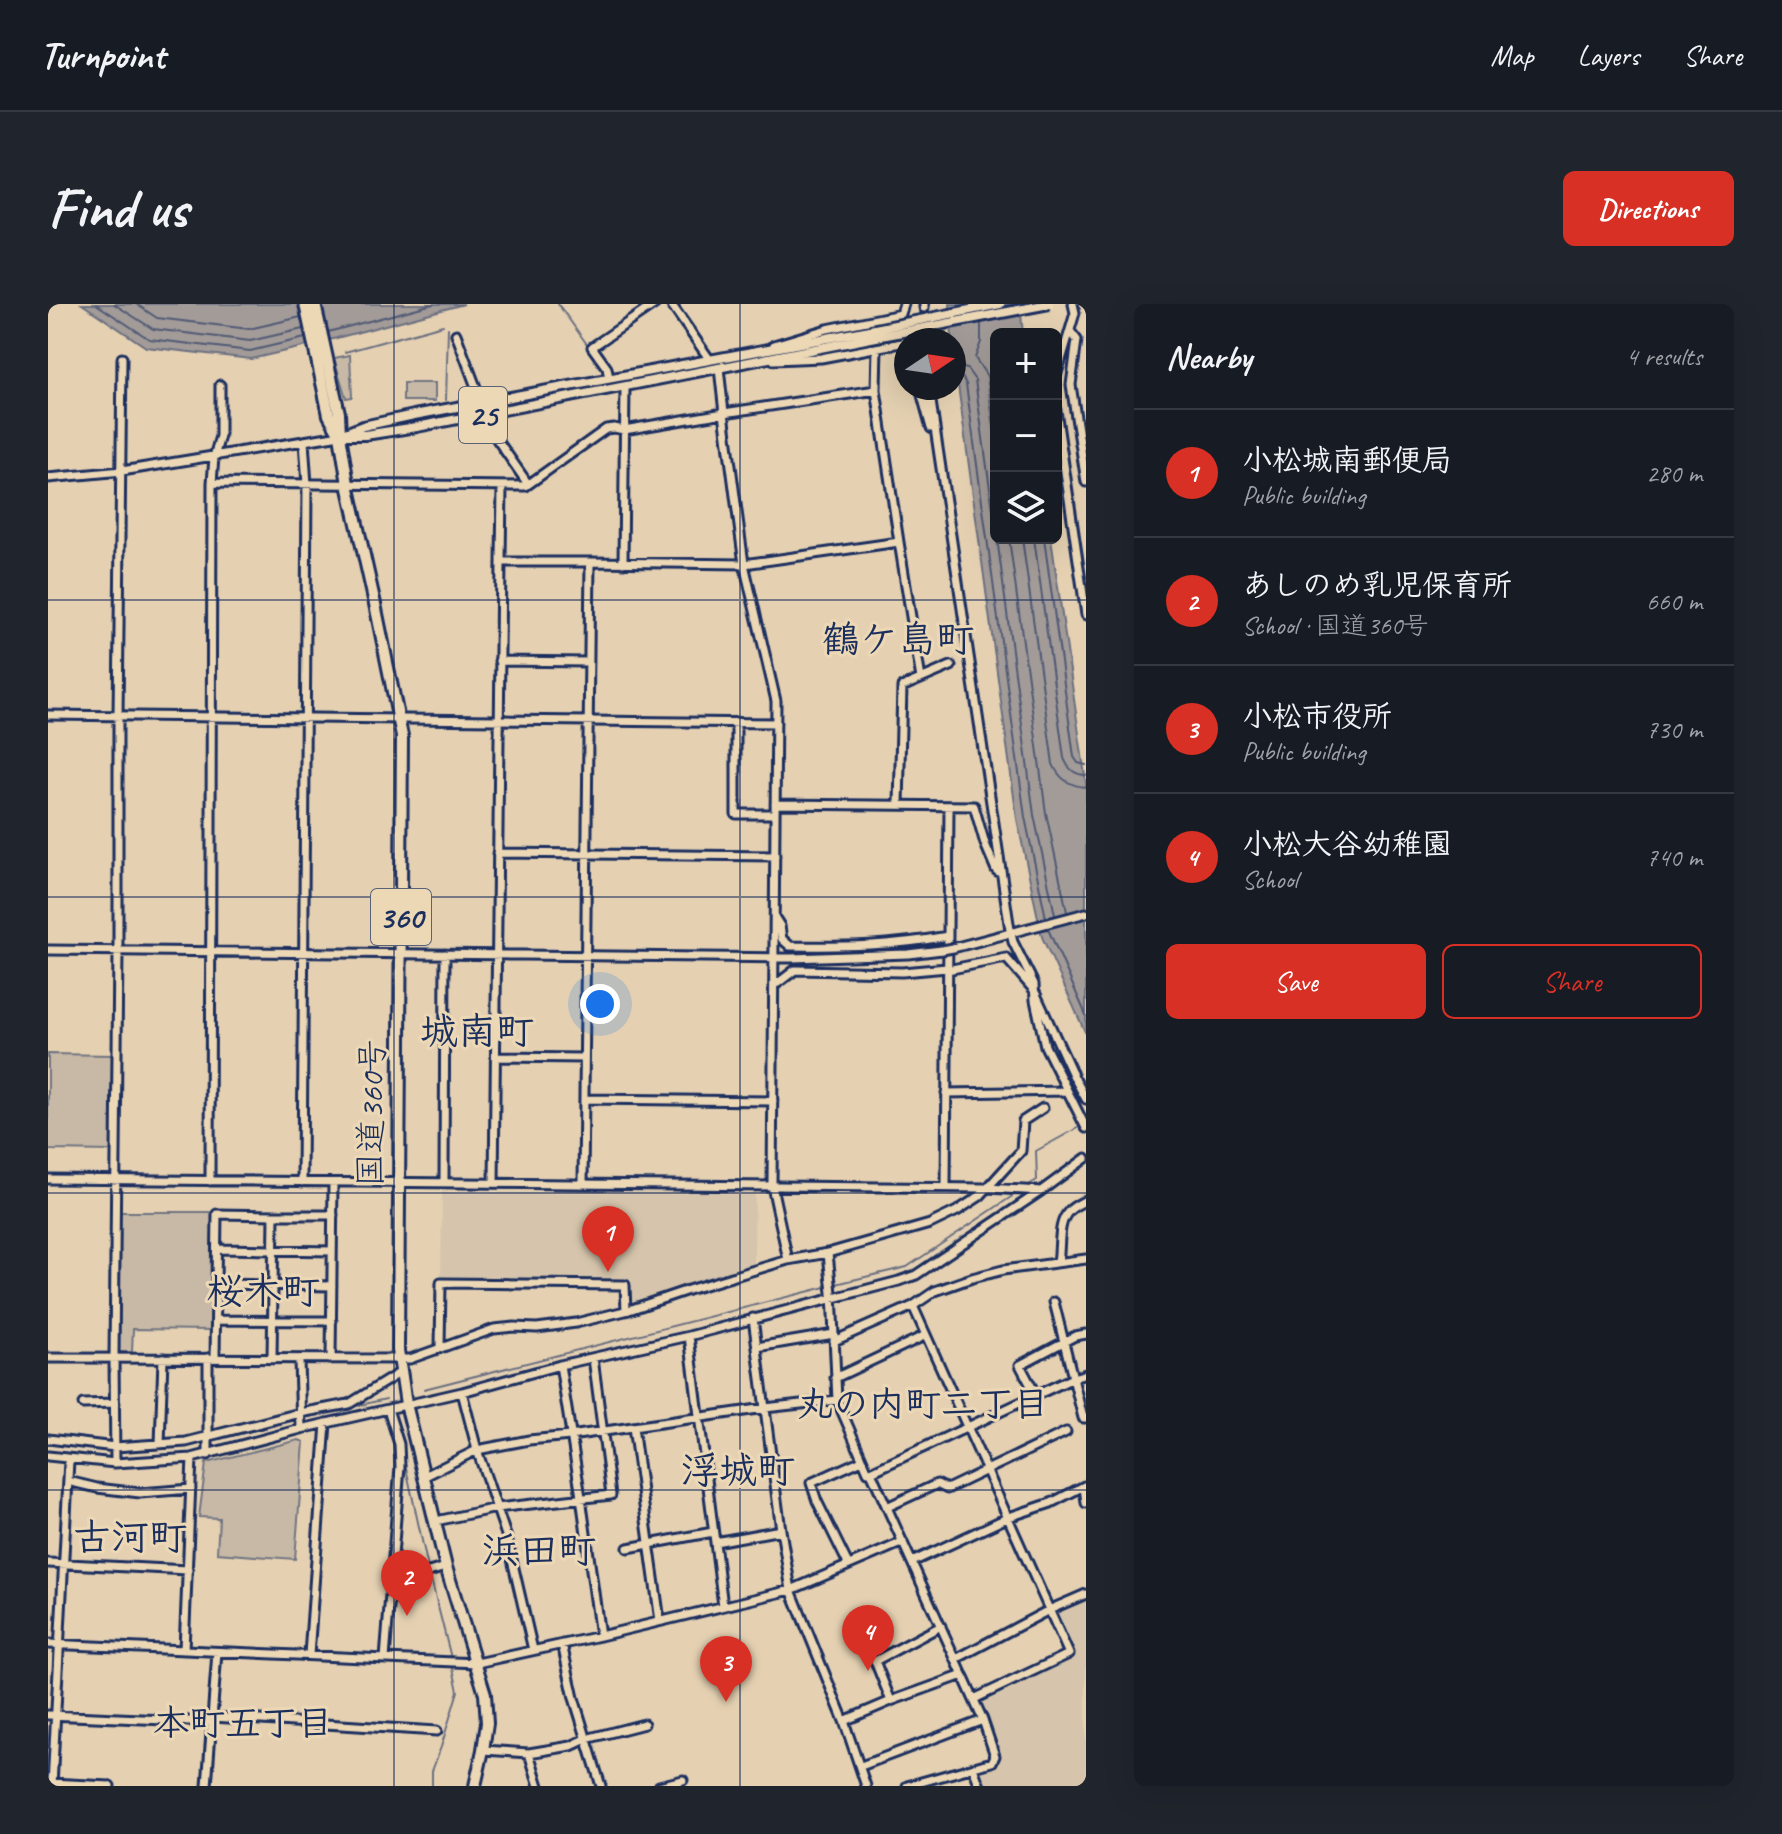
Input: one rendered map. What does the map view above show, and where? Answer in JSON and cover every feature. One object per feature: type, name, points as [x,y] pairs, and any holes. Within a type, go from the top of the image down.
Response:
[{"type":"highway","name":"国道360号","points":[[305,304],[339,413],[348,484],[399,719],[402,755],[397,1340],[406,1404],[446,1567],[482,1678],[487,1723],[475,1786]]},
{"type":"highway","name":"国道360号","points":[[315,304],[324,368]]},
{"type":"main road","name":"25","points":[[871,334],[1000,304]]},
{"type":"main road","name":"25","points":[[340,435],[365,435],[485,414],[719,368],[758,356],[1049,304]]},
{"type":"main road","name":"25","points":[[340,435],[376,423],[482,402],[710,360],[758,356]]},
{"type":"street","points":[[609,378],[607,368],[592,347],[655,304]]},
{"type":"street","points":[[671,304],[710,360]]},
{"type":"street","points":[[904,304],[901,314],[904,328]]},
{"type":"street","points":[[1062,357],[1077,309]]},
{"type":"street","points":[[758,356],[827,329],[901,314]]},
{"type":"street","points":[[1070,331],[1077,340],[1071,385],[1086,482]]},
{"type":"street","points":[[456,334],[494,435],[528,484]]},
{"type":"street","points":[[758,356],[821,358],[894,344]]},
{"type":"street","points":[[877,347],[876,390],[921,679]]},
{"type":"street","points":[[115,1463],[122,358]]},
{"type":"street","points":[[719,368],[744,564],[776,701],[772,1186],[788,1260]]},
{"type":"street","points":[[210,1181],[212,483],[220,436],[220,385]]},
{"type":"street","points":[[623,563],[625,387]]},
{"type":"street","points":[[212,483],[526,486],[606,429],[624,430],[876,390]]},
{"type":"street","points":[[923,400],[937,441]]},
{"type":"street","points":[[931,400],[1001,873],[1015,933],[1034,984],[1045,1046],[1086,1128]]},
{"type":"street","points":[[48,478],[122,471],[340,435]]},
{"type":"street","points":[[302,1182],[307,485],[304,441]]},
{"type":"street","points":[[1062,451],[1086,615]]},
{"type":"street","points":[[494,1183],[502,486]]},
{"type":"street","points":[[501,562],[744,564],[899,542]]},
{"type":"street","points":[[583,1184],[590,562]]},
{"type":"street","points":[[499,661],[589,662]]},
{"type":"street","points":[[899,805],[902,687],[951,666]]},
{"type":"street","points":[[48,715],[776,723]]},
{"type":"street","points":[[736,722],[736,814],[775,814]]},
{"type":"street","points":[[775,804],[974,806],[985,844],[996,870],[1001,873]]},
{"type":"street","points":[[946,1187],[949,806]]},
{"type":"street","points":[[497,853],[775,856]]},
{"type":"street","points":[[48,950],[774,957],[908,954],[953,948],[1086,913]]},
{"type":"street","points":[[775,918],[782,939],[790,946],[861,947],[948,936]]},
{"type":"street","points":[[444,1183],[445,954]]},
{"type":"street","points":[[774,984],[795,970],[902,972],[947,969],[1006,958],[1034,990],[1086,1099]]},
{"type":"street","points":[[496,1057],[584,1058]]},
{"type":"street","points":[[946,1093],[1067,1091]]},
{"type":"street","points":[[584,1099],[773,1101]]},
{"type":"street","points":[[48,1358],[399,1360],[410,1359],[494,1329],[576,1323],[626,1311],[788,1260],[828,1253],[930,1224],[957,1211],[980,1196],[1021,1151],[1023,1121],[1043,1108]]},
{"type":"street","points":[[48,1439],[69,1460],[115,1463],[192,1458],[899,1281],[916,1275],[1086,1158]]},
{"type":"street","points":[[48,1179],[946,1187],[1041,1191]]},
{"type":"street","points":[[331,1359],[333,1183]]},
{"type":"street","points":[[1058,1262],[1059,1232],[1068,1212],[1086,1200]]},
{"type":"street","points":[[208,1455],[216,1320],[217,1214],[333,1215]]},
{"type":"street","points":[[272,1359],[274,1215]]},
{"type":"street","points":[[217,1249],[332,1251]]},
{"type":"street","points":[[828,1253],[837,1400],[974,1699],[995,1756],[992,1762],[907,1786]]},
{"type":"street","points":[[757,1347],[834,1338],[913,1306],[935,1291],[972,1278],[1003,1270],[1086,1259]]},
{"type":"street","points":[[440,1348],[441,1283],[625,1285],[626,1311]]},
{"type":"street","points":[[217,1284],[332,1286]]},
{"type":"street","points":[[1054,1302],[1083,1418],[1086,1418]]},
{"type":"street","points":[[913,1306],[1069,1654],[974,1699]]},
{"type":"street","points":[[753,1318],[791,1590],[844,1721],[866,1786]]},
{"type":"street","points":[[216,1320],[332,1321]]},
{"type":"street","points":[[1036,1395],[1020,1365],[1075,1336],[1086,1334]]},
{"type":"street","points":[[835,1378],[926,1335]]},
{"type":"street","points":[[689,1336],[723,1606]]},
{"type":"street","points":[[160,1444],[163,1358]]},
{"type":"street","points":[[436,1521],[497,1508],[611,1495],[593,1358]]},
{"type":"street","points":[[299,1360],[301,1429]]},
{"type":"street","points":[[560,1365],[600,1636]]},
{"type":"street","points":[[56,1449],[186,1442],[349,1404],[401,1372]]},
{"type":"street","points":[[871,1472],[1086,1374]]},
{"type":"street","points":[[462,1392],[477,1450],[513,1558],[533,1650]]},
{"type":"street","points":[[425,1476],[477,1450],[529,1440],[837,1400]]},
{"type":"street","points":[[83,1404],[115,1403]]},
{"type":"street","points":[[385,1659],[400,1466],[399,1444],[388,1409]]},
{"type":"street","points":[[309,1655],[326,1423]]},
{"type":"street","points":[[633,1427],[660,1621]]},
{"type":"street","points":[[887,1507],[937,1484],[947,1489],[1066,1432]]},
{"type":"street","points":[[184,1650],[192,1458]]},
{"type":"street","points":[[69,1460],[50,1784],[110,1786]]},
{"type":"street","points":[[848,1564],[811,1483],[862,1460]]},
{"type":"street","points":[[68,1481],[140,1493],[191,1489]]},
{"type":"street","points":[[912,1562],[1084,1486],[1086,1503]]},
{"type":"street","points":[[715,1542],[781,1530]]},
{"type":"street","points":[[628,1548],[713,1532]]},
{"type":"street","points":[[48,1644],[477,1663],[791,1590],[903,1542]]},
{"type":"street","points":[[48,1563],[188,1570]]},
{"type":"street","points":[[392,1569],[425,1573],[446,1567]]},
{"type":"street","points":[[956,1659],[1086,1594]]},
{"type":"street","points":[[891,1701],[875,1661],[941,1626]]},
{"type":"street","points":[[562,1644],[601,1786]]},
{"type":"street","points":[[207,1786],[217,1652]]},
{"type":"street","points":[[844,1721],[963,1675]]},
{"type":"street","points":[[52,1715],[437,1731]]},
{"type":"street","points":[[861,1766],[983,1720]]},
{"type":"street","points":[[483,1750],[529,1753],[571,1746],[644,1724]]},
{"type":"street","points":[[529,1753],[539,1786]]},
{"type":"street","points":[[973,1768],[980,1786]]},
{"type":"street","points":[[659,1786],[683,1780]]},
{"type":"shaded area","points":[[350,355],[352,397],[346,398],[334,358]]},
{"type":"shaded area","points":[[403,383],[435,383],[435,401],[403,401]]},
{"type":"shaded area","points":[[48,1054],[114,1055],[113,1151],[48,1150]]},
{"type":"shaded area","points":[[442,1192],[755,1192],[754,1264],[633,1305],[629,1302],[629,1282],[441,1281]]},
{"type":"shaded area","points":[[118,1212],[214,1212],[212,1330],[133,1329],[132,1352],[118,1352]]},
{"type":"shaded area","points":[[299,1440],[304,1442],[295,1559],[217,1553],[219,1518],[199,1517],[206,1463]]},
{"type":"shaded area","points":[[1086,1598],[1086,1786],[983,1786],[979,1773],[998,1766],[999,1757],[975,1705],[1072,1659],[1075,1655],[1055,1612]]},
{"type":"water","points":[[82,304],[464,304],[251,359],[146,347]]},
{"type":"water","points":[[950,304],[1020,304],[1022,328],[990,328],[990,544],[1052,544],[1086,783],[1086,1034],[1042,937],[1017,819],[960,400],[966,400],[966,328],[951,328]]},
{"type":"waterway","points":[[558,304],[589,347]]},
{"type":"waterway","points":[[345,352],[443,325]]},
{"type":"waterway","points":[[446,400],[448,328]]},
{"type":"waterway","points":[[1025,1187],[1037,1180],[1036,1151],[1081,1126]]},
{"type":"waterway","points":[[836,1284],[907,1267],[1017,1193]]},
{"type":"waterway","points":[[424,1389],[830,1286]]},
{"type":"waterway","points":[[304,1418],[386,1399]]},
{"type":"waterway","points":[[212,1441],[296,1420]]},
{"type":"waterway","points":[[49,1443],[112,1450]]},
{"type":"waterway","points":[[119,1451],[204,1443]]},
{"type":"waterway","points":[[403,1454],[428,1568]]},
{"type":"waterway","points":[[430,1575],[451,1658]]},
{"type":"waterway","points":[[432,1786],[432,1771],[458,1691],[452,1664]]},
{"type":"place","name":"小松城南郵便局","points":[[608,1272]]},
{"type":"place","name":"あしのめ乳児保育所","points":[[407,1616]]},
{"type":"place","name":"小松大谷幼稚園","points":[[868,1671]]},
{"type":"place","name":"小松市役所","points":[[726,1702]]},
{"type":"district","name":"鶴ケ島町","points":[[898,639]]},
{"type":"district","name":"城南町","points":[[477,1031]]},
{"type":"district","name":"桜木町","points":[[263,1291]]},
{"type":"district","name":"丸の内町二丁目","points":[[923,1404]]},
{"type":"district","name":"浮城町","points":[[738,1470]]},
{"type":"district","name":"古河町","points":[[130,1537]]},
{"type":"district","name":"浜田町","points":[[539,1550]]},
{"type":"district","name":"本町五丁目","points":[[243,1723]]}]
